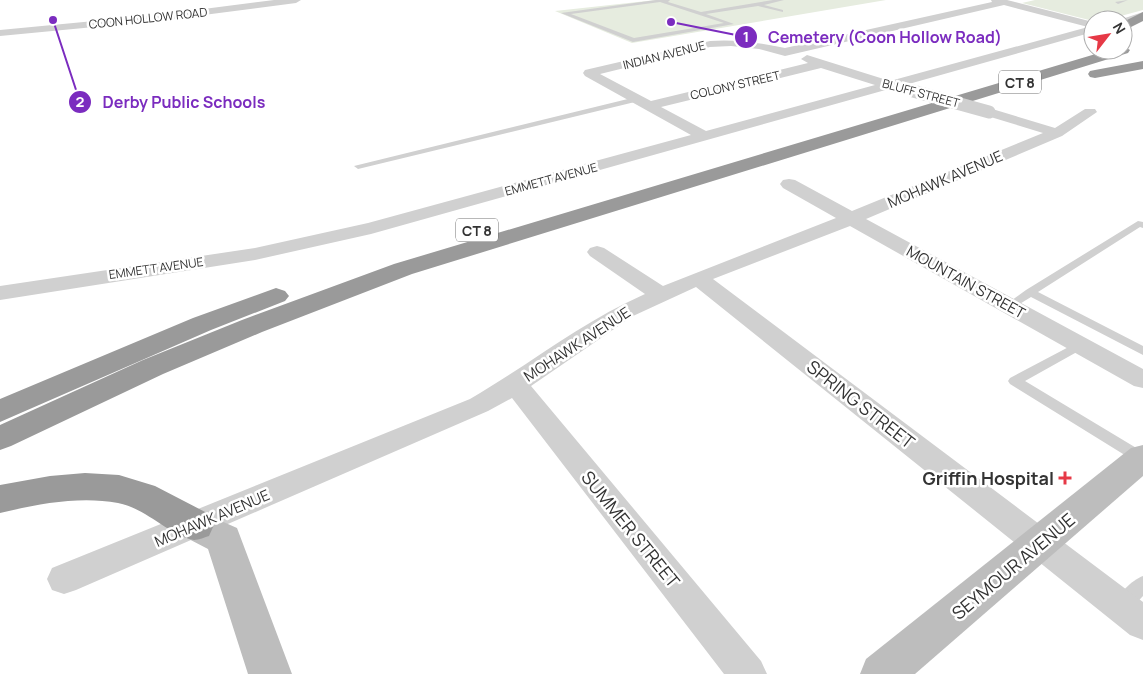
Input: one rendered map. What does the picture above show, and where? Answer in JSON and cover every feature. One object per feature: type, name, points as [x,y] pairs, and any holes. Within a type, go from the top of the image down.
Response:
[{"type":"highway","points":[[1133,31],[1143,16]]},
{"type":"highway","points":[[1067,51],[1083,45]]},
{"type":"highway","name":"CT 8","points":[[0,410],[202,324],[390,256],[1083,52]]},
{"type":"highway","name":"CT 8","points":[[0,438],[153,367],[234,333],[403,269],[915,102],[1083,54]]},
{"type":"highway","points":[[915,102],[1020,89],[1143,65]]},
{"type":"highway","points":[[967,87],[1002,72]]},
{"type":"highway","points":[[0,499],[37,491],[108,488],[133,492],[196,525]]},
{"type":"main road","name":"SEYMOUR AVENUE","points":[[882,674],[1142,458]]},
{"type":"main road","points":[[196,525],[224,539],[270,674]]},
{"type":"street","name":"COON HOLLOW ROAD","points":[[0,33],[184,15],[296,0]]},
{"type":"street","points":[[1000,1],[1083,22]]},
{"type":"street","name":"INDIAN AVENUE","points":[[642,102],[589,74],[710,44],[732,43],[759,46],[785,52],[1000,1]]},
{"type":"street","name":"EMMETT AVENUE","points":[[0,293],[255,254],[371,228],[1083,32]]},
{"type":"street","name":"BLUFF STREET","points":[[785,52],[892,86],[915,102],[989,112],[1057,133]]},
{"type":"street","name":"COLONY STREET","points":[[642,102],[821,64]]},
{"type":"street","points":[[642,102],[704,136]]},
{"type":"street","name":"MOHAWK AVENUE","points":[[64,579],[479,405],[515,384],[625,311],[698,278],[850,219],[1057,133],[1090,112]]},
{"type":"street","name":"MOUNTAIN STREET","points":[[789,184],[1143,380]]},
{"type":"street","points":[[597,252],[662,295]]},
{"type":"street","name":"SPRING STREET","points":[[698,278],[1040,543],[1136,604]]},
{"type":"street","name":"SUMMER STREET","points":[[515,384],[748,674]]},
{"type":"lane","points":[[661,1],[731,24],[633,40],[564,13],[668,0]]},
{"type":"lane","points":[[735,0],[749,5]]},
{"type":"lane","points":[[701,13],[782,0]]},
{"type":"lane","points":[[1118,2],[1126,0]]},
{"type":"lane","points":[[758,4],[781,11]]},
{"type":"lane","points":[[358,166],[642,102]]},
{"type":"lane","points":[[1010,306],[1138,224],[1143,225]]},
{"type":"lane","points":[[1030,292],[1143,351]]},
{"type":"lane","points":[[1080,345],[1015,381],[1142,458]]},
{"type":"shaded area","points":[[656,0],[886,0],[632,43],[555,11]]},
{"type":"shaded area","points":[[1035,0],[1143,0],[1143,10],[1133,13],[1133,10],[1083,10],[1083,18],[1022,3]]},
{"type":"place","name":"Derby Public Schools","points":[[53,20]]},
{"type":"place","name":"Cemetery (Coon Hollow Road)","points":[[671,22]]},
{"type":"place","name":"Griffin Hospital","points":[[1065,478]]}]
